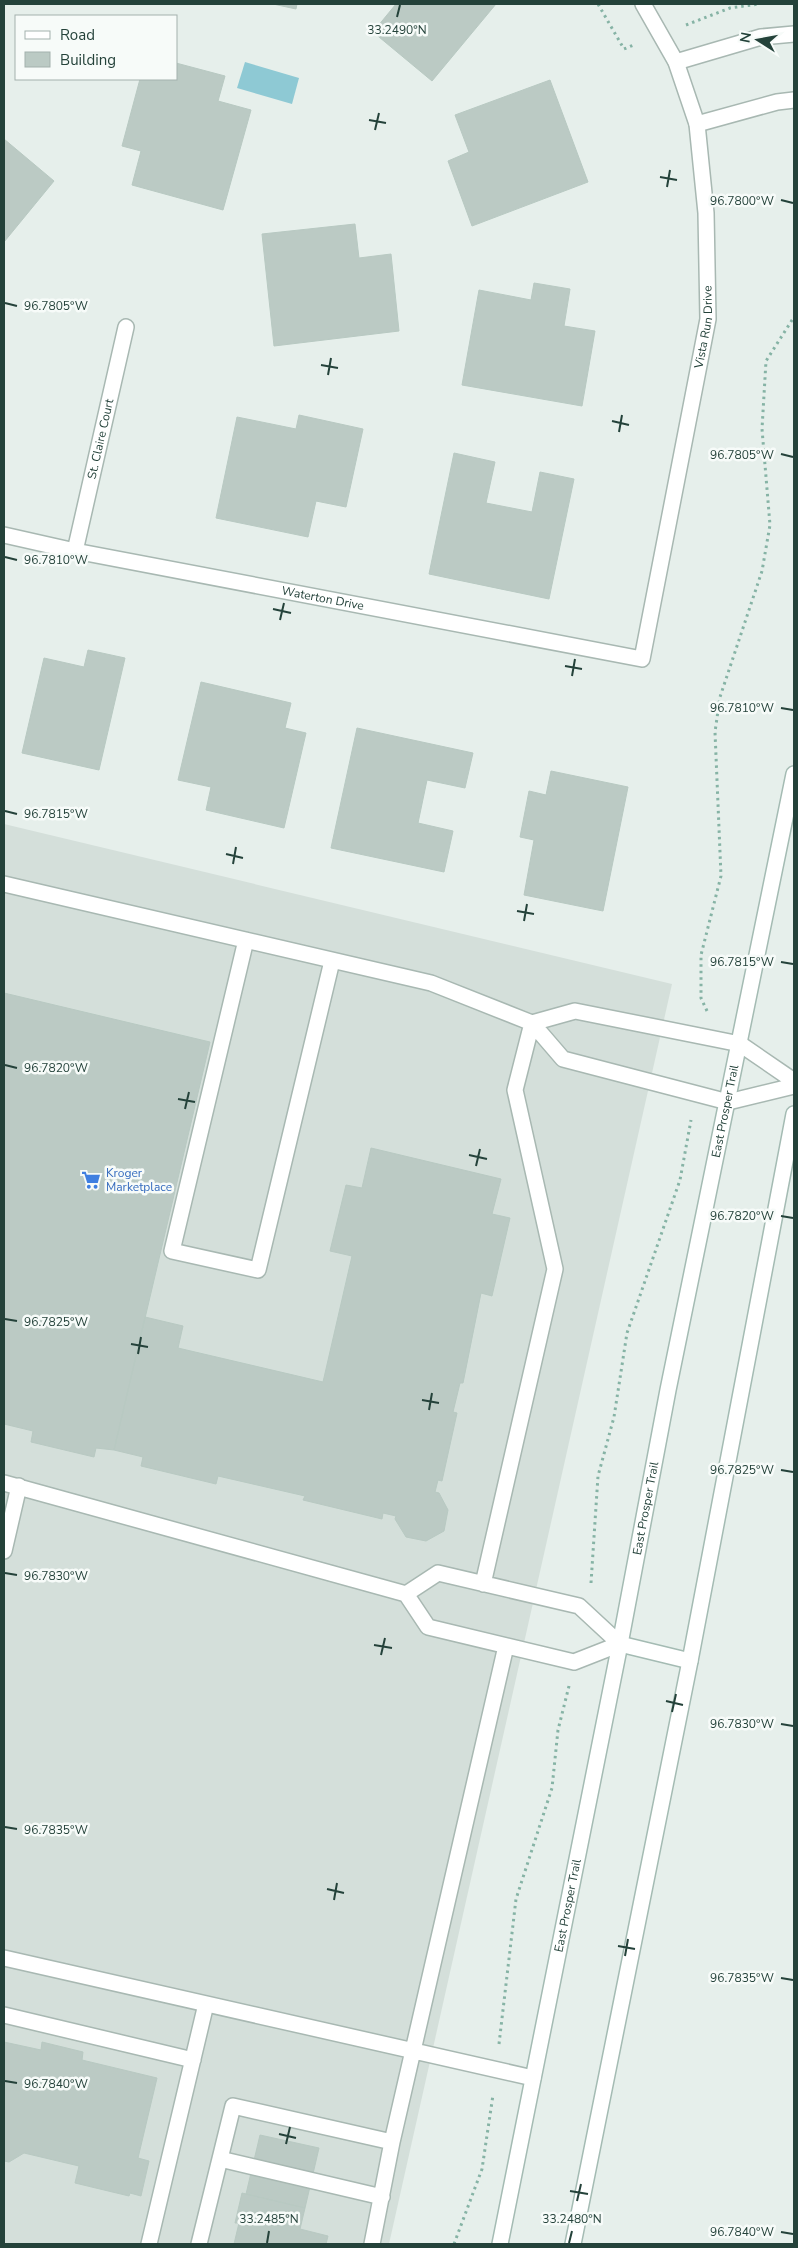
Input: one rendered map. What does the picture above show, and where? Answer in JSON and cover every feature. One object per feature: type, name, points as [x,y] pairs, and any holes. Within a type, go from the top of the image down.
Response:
[{"type":"main road","name":"Vista Run Drive","points":[[642,659],[708,319],[706,213],[697,124],[676,62],[643,4]]},
{"type":"main road","points":[[676,62],[761,38],[794,34]]},
{"type":"main road","points":[[697,124],[778,102],[794,100]]},
{"type":"main road","name":"St. Claire Court","points":[[75,551],[126,328]]},
{"type":"main road","name":"Waterton Drive","points":[[4,535],[75,551],[642,659]]},
{"type":"main road","name":"East Prosper Trail","points":[[500,2244],[620,1644],[668,1390],[794,774]]},
{"type":"main road","points":[[4,884],[431,983],[532,1023],[563,1059],[696,1094],[728,1102],[794,1086]]},
{"type":"main road","points":[[246,940],[172,1251],[258,1270],[332,961]]},
{"type":"main road","points":[[532,1023],[576,1010],[707,1039],[740,1044],[794,1081]]},
{"type":"main road","points":[[483,1584],[555,1269],[515,1090],[532,1023]]},
{"type":"main road","points":[[573,2244],[690,1661],[794,1114]]},
{"type":"main road","points":[[4,1483],[406,1594],[428,1627],[574,1662],[620,1644]]},
{"type":"main road","points":[[4,1551],[19,1486]]},
{"type":"main road","points":[[406,1594],[438,1573],[579,1606],[620,1644],[690,1661]]},
{"type":"main road","points":[[372,2244],[392,2142],[506,1646]]},
{"type":"main road","points":[[4,1958],[533,2078]]},
{"type":"main road","points":[[149,2244],[206,2004]]},
{"type":"main road","points":[[4,2015],[193,2060]]},
{"type":"main road","points":[[199,2244],[233,2106],[392,2142]]},
{"type":"main road","points":[[220,2159],[382,2197]]},
{"type":"path","points":[[707,1039],[711,1022],[701,998],[701,955],[721,876],[715,732],[720,697],[762,571],[770,525],[762,429],[766,362],[781,335],[794,317]]},
{"type":"path","points":[[586,1614],[590,1598],[598,1476],[614,1417],[627,1333],[680,1180],[696,1094]]},
{"type":"path","points":[[454,2244],[482,2169],[496,2071],[516,1899],[552,1788],[558,1730],[574,1662]]},
{"type":"shaded area","points":[[4,824],[672,984],[389,2244],[4,2244]]},
{"type":"water","points":[[245,62],[299,78],[292,104],[237,88]]},
{"type":"building","points":[[273,4],[297,4],[296,9]]},
{"type":"building","points":[[396,4],[496,4],[432,81],[373,32]]},
{"type":"building","points":[[178,64],[225,76],[218,101],[251,110],[223,210],[132,185],[141,151],[122,146],[140,80],[178,80]]},
{"type":"building","points":[[550,80],[588,182],[472,226],[448,161],[469,152],[455,115]]},
{"type":"building","points":[[4,139],[54,181],[4,242]]},
{"type":"building","points":[[355,224],[359,258],[391,254],[399,331],[274,346],[262,234]]},
{"type":"building","points":[[534,283],[570,289],[564,326],[595,331],[582,406],[462,385],[479,290],[531,300]]},
{"type":"building","points":[[299,415],[363,429],[346,507],[316,501],[308,537],[216,518],[237,417],[296,429]]},
{"type":"building","points":[[454,453],[495,462],[486,503],[532,512],[540,472],[574,479],[549,599],[429,574]]},
{"type":"building","points":[[88,650],[125,658],[99,770],[22,753],[44,658],[84,667]]},
{"type":"building","points":[[201,682],[291,703],[285,728],[306,733],[284,828],[206,810],[211,787],[178,780]]},
{"type":"building","points":[[357,728],[473,753],[465,788],[427,780],[418,823],[453,831],[444,872],[331,848]]},
{"type":"building","points":[[551,771],[628,787],[603,911],[524,895],[534,840],[520,837],[529,791],[546,795]]},
{"type":"building","name":"Kroger Marketplace","points":[[4,993],[210,1042],[114,1450],[96,1448],[94,1457],[31,1442],[33,1431],[4,1424]]},
{"type":"building","points":[[371,1148],[501,1179],[492,1214],[510,1218],[492,1296],[481,1293],[463,1383],[460,1383],[453,1412],[457,1413],[442,1481],[438,1480],[435,1492],[439,1493],[448,1510],[444,1531],[426,1541],[406,1537],[395,1519],[396,1516],[383,1513],[382,1519],[303,1500],[305,1496],[218,1476],[216,1484],[141,1466],[143,1457],[114,1450],[145,1317],[183,1326],[178,1348],[323,1382],[352,1256],[330,1251],[346,1185],[362,1188]]},
{"type":"building","points":[[4,2042],[41,2050],[42,2042],[83,2052],[82,2060],[157,2078],[138,2158],[149,2161],[141,2196],[130,2193],[129,2196],[75,2183],[79,2166],[24,2153],[9,2162],[4,2161]]},
{"type":"building","points":[[260,2135],[319,2148],[305,2208],[246,2194]]},
{"type":"building","points":[[242,2193],[305,2208],[300,2229],[328,2236],[326,2244],[234,2244],[239,2223],[235,2223]]},
{"type":"place","name":"Kroger Marketplace","points":[[91,1180]]}]
